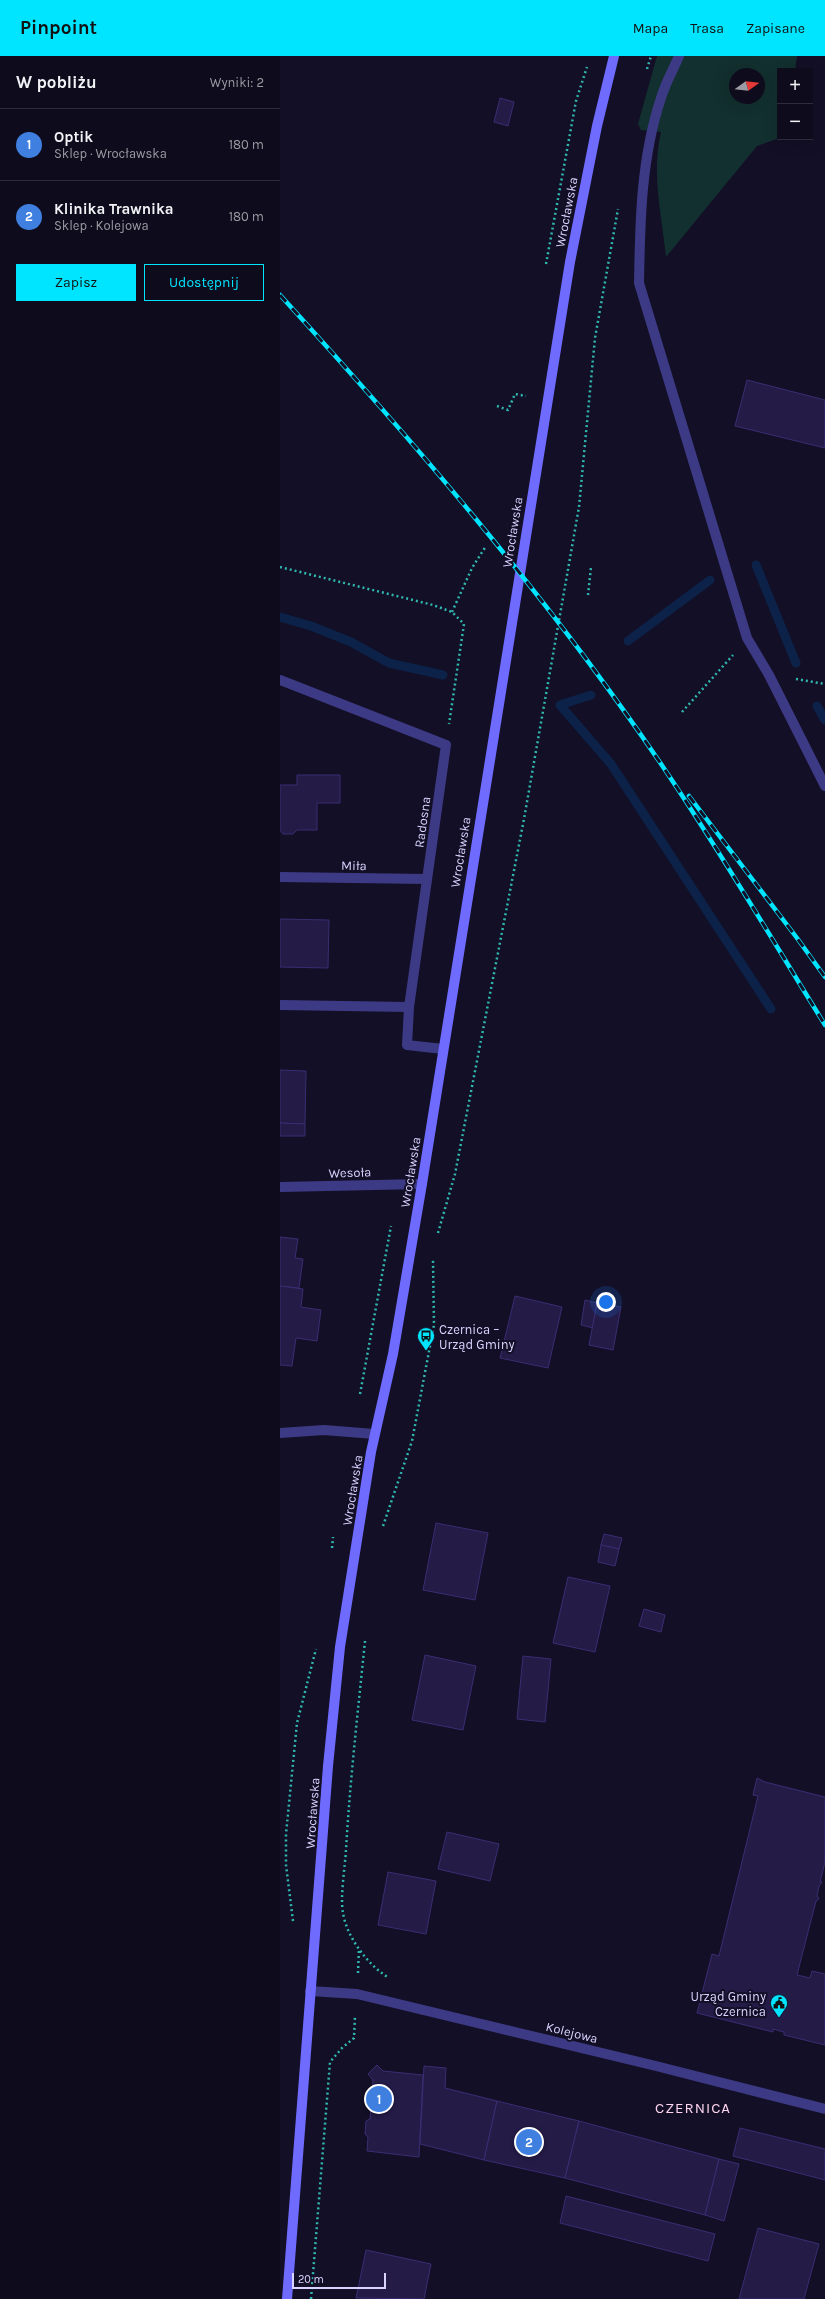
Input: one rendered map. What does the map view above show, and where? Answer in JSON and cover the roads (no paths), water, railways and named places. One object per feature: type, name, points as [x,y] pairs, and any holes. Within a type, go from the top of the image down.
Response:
[{"type":"main road","name":"Wrocławska","points":[[288,2299],[299,2168],[310,1991],[328,1766],[340,1647],[374,1434],[393,1354],[422,1184],[570,262],[595,134],[614,56]]},
{"type":"street","points":[[679,56],[661,98],[646,162],[640,239],[639,283],[699,483],[726,563],[747,638],[769,675],[825,786]]},
{"type":"street","name":"Radosna","points":[[280,680],[446,745],[409,1008],[407,1045],[443,1050]]},
{"type":"street","name":"Miła","points":[[280,877],[427,879]]},
{"type":"street","points":[[280,1005],[409,1008]]},
{"type":"street","name":"Wesoła","points":[[280,1187],[422,1184]]},
{"type":"street","points":[[280,1433],[324,1430],[374,1434]]},
{"type":"street","name":"Kolejowa","points":[[310,1991],[357,1994],[656,2066],[825,2109]]},
{"type":"waterway","points":[[756,565],[796,663]]},
{"type":"waterway","points":[[628,641],[710,580]]},
{"type":"waterway","points":[[280,617],[311,626],[351,642],[389,663],[443,675]]},
{"type":"waterway","points":[[591,695],[560,705],[611,764],[771,1009]]},
{"type":"waterway","points":[[817,706],[825,720]]},
{"type":"railway","points":[[280,295],[380,407],[478,521],[616,699],[681,793],[825,1025]]},
{"type":"railway","points":[[689,796],[825,977]]},
{"type":"place","name":"Czernica – Urząd Gminy","points":[[426,1351]]},
{"type":"place","name":"Urząd Gminy Czernica","points":[[779,2018]]},
{"type":"place","name":"Optik","points":[[379,2099]]},
{"type":"place","name":"Klinika Trawnika","points":[[529,2142]]},
{"type":"district","name":"CZERNICA","points":[[693,2108]]}]
